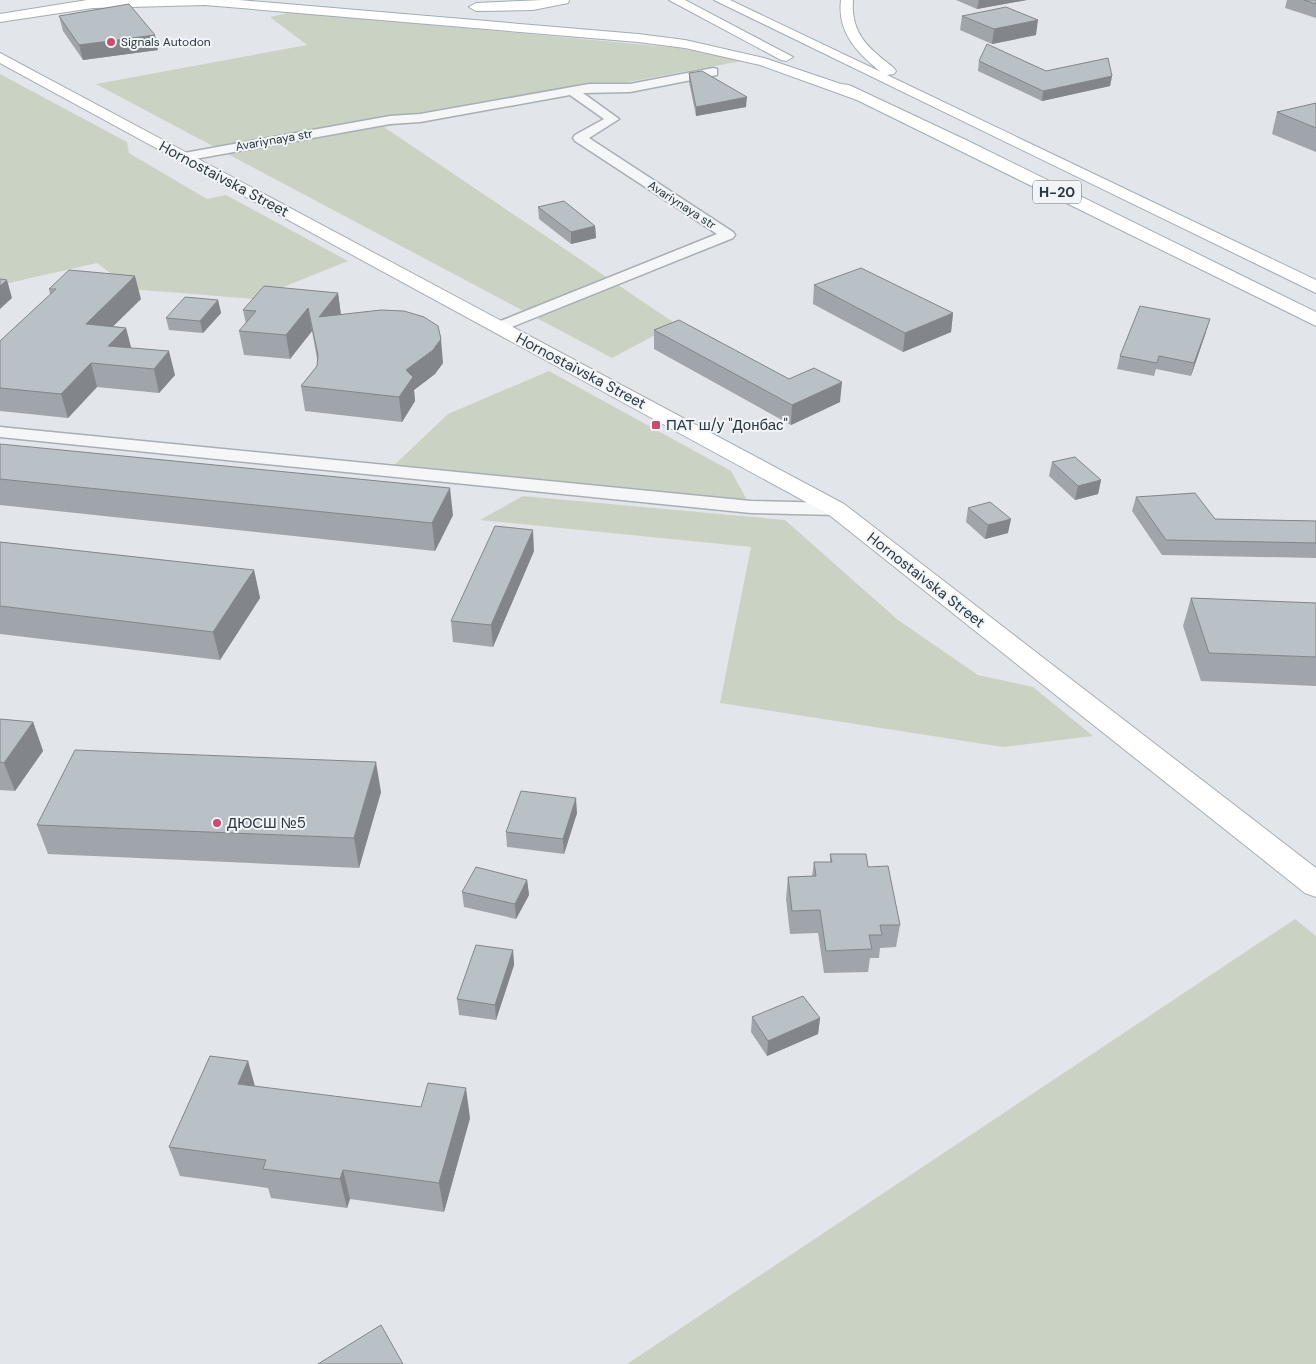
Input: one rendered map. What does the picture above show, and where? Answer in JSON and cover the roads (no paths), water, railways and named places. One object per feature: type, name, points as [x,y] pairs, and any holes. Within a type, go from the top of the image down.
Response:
[{"type":"main road","points":[[0,9],[57,0]]},
{"type":"main road","points":[[0,18],[116,0]]},
{"type":"main road","points":[[461,6],[512,7],[563,0]]},
{"type":"main road","name":"Н-20","points":[[675,0],[860,96],[960,143],[1316,320]]},
{"type":"main road","name":"Н-20","points":[[720,0],[1316,287]]},
{"type":"main road","points":[[847,0],[845,10],[846,24],[853,37],[882,66],[928,101]]},
{"type":"main road","points":[[88,4],[205,1],[638,38],[685,44],[764,62],[860,96]]},
{"type":"main road","name":"Hornostaivska Street","points":[[0,57],[836,509],[1316,885]]},
{"type":"main road","points":[[1040,183],[1077,173]]},
{"type":"street","name":"Avariynaya str","points":[[184,157],[390,120],[420,118],[590,88],[630,88],[713,72]]},
{"type":"street","name":"Avariynaya str","points":[[499,327],[728,235],[580,138],[613,119],[572,91]]},
{"type":"street","points":[[0,432],[751,507],[836,509]]},
{"type":"place","name":"Signals Autodon","points":[[111,42]]},
{"type":"place","name":"ПАТ ш/у \"Донбас\"","points":[[656,425]]},
{"type":"place","name":"ДЮСШ №5","points":[[217,823]]}]
